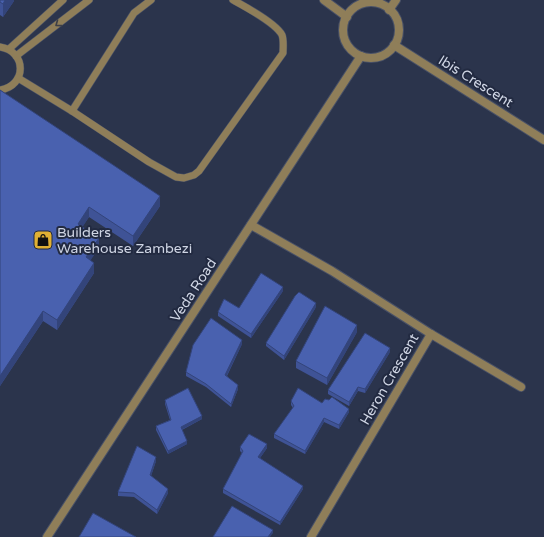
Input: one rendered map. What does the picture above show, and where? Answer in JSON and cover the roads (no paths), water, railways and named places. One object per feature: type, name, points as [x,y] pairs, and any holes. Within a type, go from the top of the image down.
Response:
[{"type":"street","points":[[324,0],[347,17]]},
{"type":"street","points":[[390,10],[396,0]]},
{"type":"street","points":[[365,3],[377,3],[390,10],[395,17],[398,26],[398,36],[394,45],[380,57],[367,58],[361,56],[350,49],[344,38],[344,26],[347,17],[354,8],[365,3]]},
{"type":"street","name":"Ibis Crescent","points":[[394,45],[544,140]]},
{"type":"street","name":"Veda Road","points":[[46,537],[361,56]]},
{"type":"street","name":"Heron Crescent","points":[[251,225],[332,271],[431,334],[311,537]]},
{"type":"street","points":[[431,334],[521,387]]},
{"type":"lane","points":[[9,49],[63,0]]},
{"type":"lane","points":[[16,56],[89,0]]},
{"type":"lane","points":[[72,110],[134,13],[151,0]]},
{"type":"lane","points":[[18,78],[72,110],[149,162],[176,177],[184,178],[194,175],[199,171],[283,53],[282,34],[250,9],[233,0]]},
{"type":"lane","points":[[0,47],[9,49],[16,56],[20,66],[18,78],[13,85],[6,89],[0,90]]},
{"type":"place","name":"Builders Warehouse Zambezi","points":[[43,240]]}]
